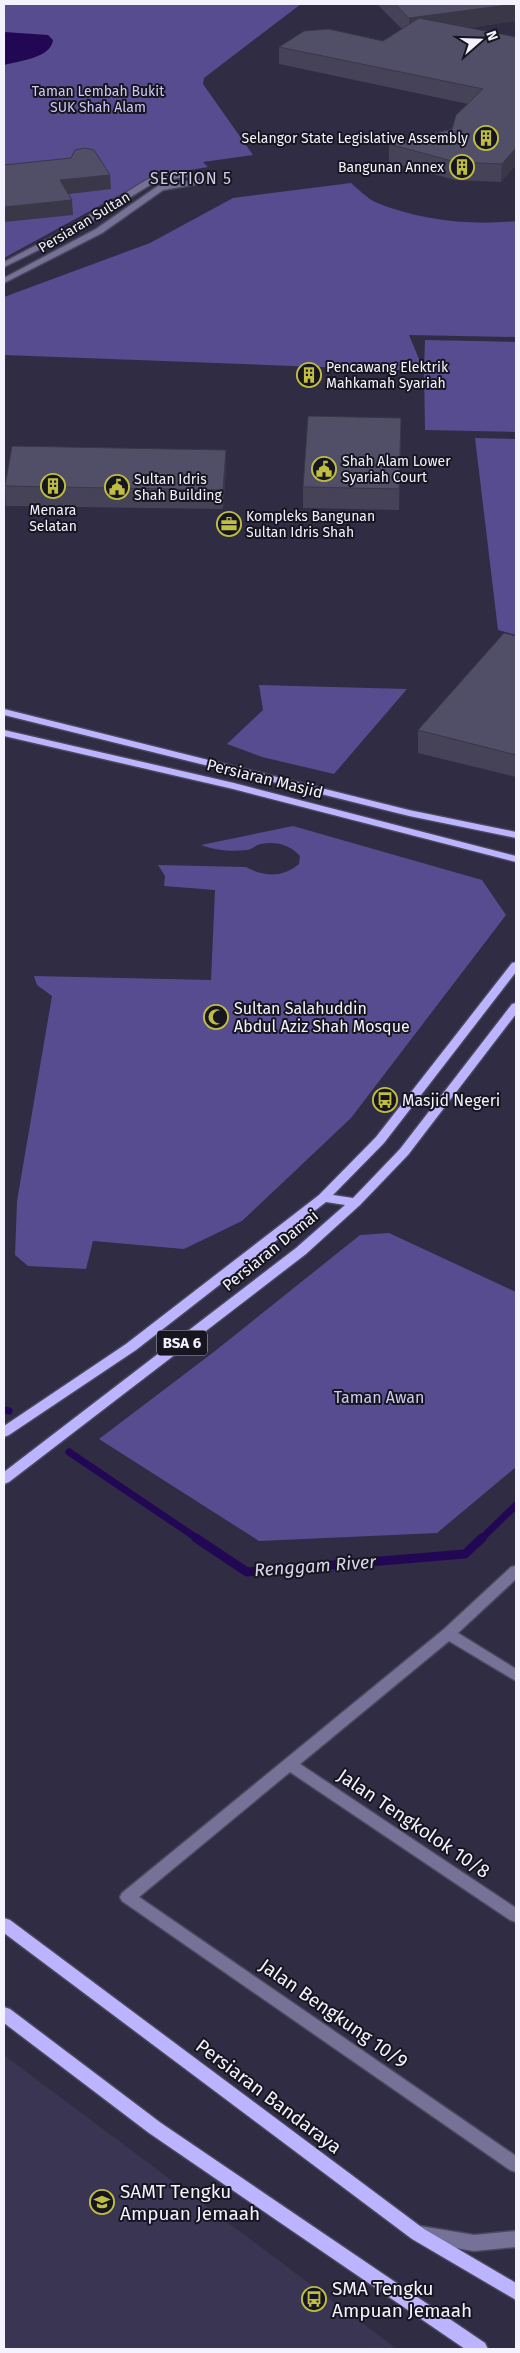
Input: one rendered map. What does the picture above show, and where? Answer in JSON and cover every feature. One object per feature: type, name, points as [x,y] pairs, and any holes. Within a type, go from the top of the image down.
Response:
[{"type":"main road","name":"Persiaran Masjid","points":[[4,712],[409,813],[516,835]]},
{"type":"main road","name":"Persiaran Masjid","points":[[4,733],[234,786],[516,859]]},
{"type":"main road","points":[[409,813],[516,842]]},
{"type":"main road","points":[[495,854],[516,868]]},
{"type":"main road","name":"Persiaran Damai","points":[[4,1432],[131,1346],[323,1198],[380,1140],[516,965]]},
{"type":"main road","name":"Persiaran Damai","points":[[4,1479],[301,1251],[356,1202],[404,1152],[516,1006]]},
{"type":"main road","points":[[323,1198],[356,1202]]},
{"type":"main road","name":"Persiaran Bandaraya","points":[[4,1924],[418,2234],[516,2292]]},
{"type":"main road","points":[[4,2014],[155,2128],[438,2323],[479,2349]]},
{"type":"street","name":"Persiaran Sultan","points":[[4,265],[70,231],[151,181],[200,172],[206,180],[161,188],[98,231],[4,281]]},
{"type":"street","points":[[289,1764],[448,1634],[516,1571]]},
{"type":"street","points":[[448,1634],[516,1676]]},
{"type":"street","name":"Jalan Bengkung 10/9","points":[[289,1764],[128,1897],[516,2165]]},
{"type":"street","name":"Jalan Tengkolok 10/8","points":[[289,1764],[516,1916]]},
{"type":"street","points":[[418,2234],[474,2243],[516,2239]]},
{"type":"street","points":[[438,2323],[470,2349]]},
{"type":"shaded area","points":[[4,32],[48,35],[53,40],[47,51],[41,55],[4,65]]},
{"type":"shaded area","name":"SAMT Tengku Ampuan Jemaah","points":[[4,2055],[397,2349],[4,2349]]},
{"type":"green space","name":"Taman Lembah Bukit SUK Shah Alam","points":[[4,4],[301,4],[204,78],[203,84],[253,155],[203,162],[208,167],[154,176],[4,258]]},
{"type":"green space","points":[[351,183],[375,202],[426,217],[481,223],[516,221],[516,337],[409,335],[424,371],[4,355],[4,297],[150,243],[233,198]]},
{"type":"green space","points":[[425,340],[516,342],[516,432],[425,430]]},
{"type":"green space","points":[[475,438],[516,439],[516,635],[498,630]]},
{"type":"green space","points":[[259,685],[407,689],[334,774],[262,757],[227,744],[263,710]]},
{"type":"green space","name":"Sultan Salahuddin Abdul Aziz Shah Mosque","points":[[293,826],[482,880],[506,915],[351,1118],[242,1221],[184,1249],[93,1241],[86,1269],[28,1266],[15,1255],[17,1201],[52,996],[37,985],[34,976],[211,980],[215,890],[164,886],[165,876],[158,865],[246,867],[260,873],[280,874],[293,869],[299,864],[300,856],[292,849],[282,845],[267,843],[247,850],[236,851],[201,845]]},
{"type":"green space","name":"Taman Awan","points":[[389,1233],[516,1292],[516,1467],[437,1533],[259,1541],[99,1439],[215,1351],[360,1235]]},
{"type":"building","points":[[395,4],[516,4],[409,18]]},
{"type":"building","points":[[419,18],[516,37],[516,148],[502,164],[456,162],[389,144],[452,129],[456,115],[483,89],[279,47],[304,31],[329,29],[383,41]]},
{"type":"building","points":[[85,148],[94,150],[110,175],[60,180],[72,200],[4,207],[4,165],[71,158],[75,150]]},
{"type":"building","points":[[308,416],[401,418],[399,489],[303,487]]},
{"type":"building","points":[[12,446],[226,450],[223,490],[5,486]]},
{"type":"building","points":[[504,633],[516,636],[516,755],[418,730]]},
{"type":"waterway","name":"Renggam River","points":[[4,1410],[9,1411]]},
{"type":"waterway","name":"Renggam River","points":[[69,1452],[198,1539]]},
{"type":"waterway","name":"Renggam River","points":[[481,1539],[516,1505]]},
{"type":"waterway","name":"Renggam River","points":[[196,1538],[247,1572],[465,1554],[482,1538]]},
{"type":"place","name":"Selangor State Legislative Assembly","points":[[486,138]]},
{"type":"place","name":"Bangunan Annex","points":[[462,167]]},
{"type":"place","name":"Pencawang Elektrik Mahkamah Syariah","points":[[309,375]]},
{"type":"place","name":"Shah Alam Lower Syariah Court","points":[[324,469]]},
{"type":"place","name":"Menara Selatan","points":[[53,486]]},
{"type":"place","name":"Sultan Idris Shah Building","points":[[117,487]]},
{"type":"place","name":"Kompleks Bangunan Sultan Idris Shah","points":[[229,524]]},
{"type":"place","name":"Sultan Salahuddin Abdul Aziz Shah Mosque","points":[[216,1017]]},
{"type":"place","name":"Masjid Negeri","points":[[385,1100]]},
{"type":"place","name":"SAMT Tengku Ampuan Jemaah","points":[[102,2202]]},
{"type":"place","name":"SMA Tengku Ampuan Jemaah","points":[[314,2299]]},
{"type":"district","name":"SECTION 5","points":[[191,178]]}]
